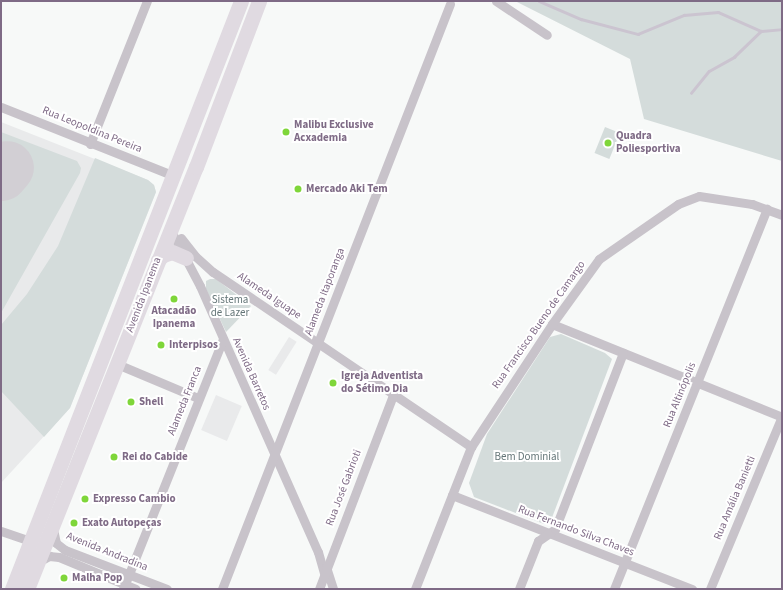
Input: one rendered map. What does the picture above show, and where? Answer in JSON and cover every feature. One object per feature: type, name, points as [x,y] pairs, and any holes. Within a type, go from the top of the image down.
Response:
[{"type":"main road","name":"Avenida Ipanema","points":[[12,589],[241,1]]},
{"type":"main road","name":"Avenida Ipanema","points":[[27,589],[118,364],[259,1]]},
{"type":"main road","points":[[163,199],[163,212],[171,225]]},
{"type":"main road","points":[[158,260],[163,255],[172,252],[186,258]]},
{"type":"street","points":[[90,144],[147,1]]},
{"type":"street","points":[[496,1],[547,35]]},
{"type":"street","name":"Alameda Itaporanga","points":[[222,589],[268,476],[450,4]]},
{"type":"street","name":"Rua Leopoldina Pereira","points":[[1,107],[90,144],[174,176]]},
{"type":"street","name":"Rua Francisco Bueno de Camargo","points":[[415,589],[470,447],[552,324],[599,259],[678,204],[699,196],[710,195],[782,215]]},
{"type":"street","name":"Rua Altinópolis","points":[[614,589],[767,210]]},
{"type":"street","name":"Avenida Barretos","points":[[171,225],[200,286],[333,589]]},
{"type":"street","name":"Alameda Iguape","points":[[171,225],[186,246],[213,272],[470,447]]},
{"type":"street","points":[[200,286],[205,275],[213,272]]},
{"type":"street","points":[[552,324],[782,416]]},
{"type":"street","name":"Alameda Franca","points":[[124,587],[198,398],[223,339]]},
{"type":"street","points":[[216,356],[224,353],[230,355]]},
{"type":"street","points":[[519,589],[538,541],[555,529],[623,353]]},
{"type":"street","points":[[118,364],[198,398]]},
{"type":"street","name":"Rua José Gabrioti","points":[[319,589],[393,395]]},
{"type":"street","name":"Rua Amália Banietti","points":[[710,589],[782,416]]},
{"type":"street","name":"Avenida Barretos","points":[[259,420],[271,433],[284,433]]},
{"type":"street","points":[[268,476],[276,472],[284,476]]},
{"type":"street","name":"Rua Fernando Silva Chaves","points":[[452,495],[692,589]]},
{"type":"street","name":"Avenida Andradina","points":[[53,525],[53,535],[59,546],[167,589]]},
{"type":"street","points":[[1,531],[30,541]]},
{"type":"street","name":"Avenida Andradina","points":[[38,562],[49,556],[59,557],[124,587],[136,589]]},
{"type":"shaded area","points":[[1,122],[148,180],[154,185],[156,192],[70,408],[1,483]]},
{"type":"shaded area","points":[[289,337],[297,342],[276,375],[268,370]]},
{"type":"shaded area","points":[[216,395],[242,406],[227,441],[201,430]]},
{"type":"green space","points":[[515,1],[782,1],[782,161],[644,119],[630,59]]},
{"type":"green space","name":"Quadra Poliesportiva","points":[[605,127],[620,133],[609,159],[595,153]]},
{"type":"green space","points":[[1,132],[77,161],[81,168],[80,173],[1,313],[1,193],[19,174],[1,158]]},
{"type":"green space","points":[[95,158],[148,180],[154,185],[156,192],[70,408],[44,437],[1,391],[1,325],[27,294],[58,246]]},
{"type":"green space","name":"Sistema de Lazer","points":[[216,279],[251,306],[226,332],[206,289],[206,281]]},
{"type":"green space","name":"Bem Dominial","points":[[561,334],[605,353],[612,359],[550,523],[544,524],[474,497],[469,483],[487,434],[550,337]]},
{"type":"waterway","points":[[539,1],[581,19],[638,34],[684,15],[718,12],[761,31],[782,29]]},
{"type":"waterway","points":[[691,93],[709,71],[734,57],[761,31]]},
{"type":"taxiway","points":[[1,169],[1,183]]},
{"type":"runway","points":[[1,174],[7,167]]},
{"type":"place","name":"Malibu Exclusive Acxademia","points":[[286,132]]},
{"type":"place","name":"Quadra Poliesportiva","points":[[608,143]]},
{"type":"place","name":"Mercado Aki Tem","points":[[298,189]]},
{"type":"place","name":"Atacadão Ipanema","points":[[174,299]]},
{"type":"place","name":"Interpisos","points":[[161,345]]},
{"type":"place","name":"Igreja Adventista do Sétimo Dia","points":[[333,383]]},
{"type":"place","name":"Shell","points":[[131,402]]},
{"type":"place","name":"Rei do Cabide","points":[[114,457]]},
{"type":"place","name":"Expresso Cambio","points":[[85,499]]},
{"type":"place","name":"Exato Autopeças","points":[[74,523]]},
{"type":"place","name":"Malha Pop","points":[[64,578]]}]
